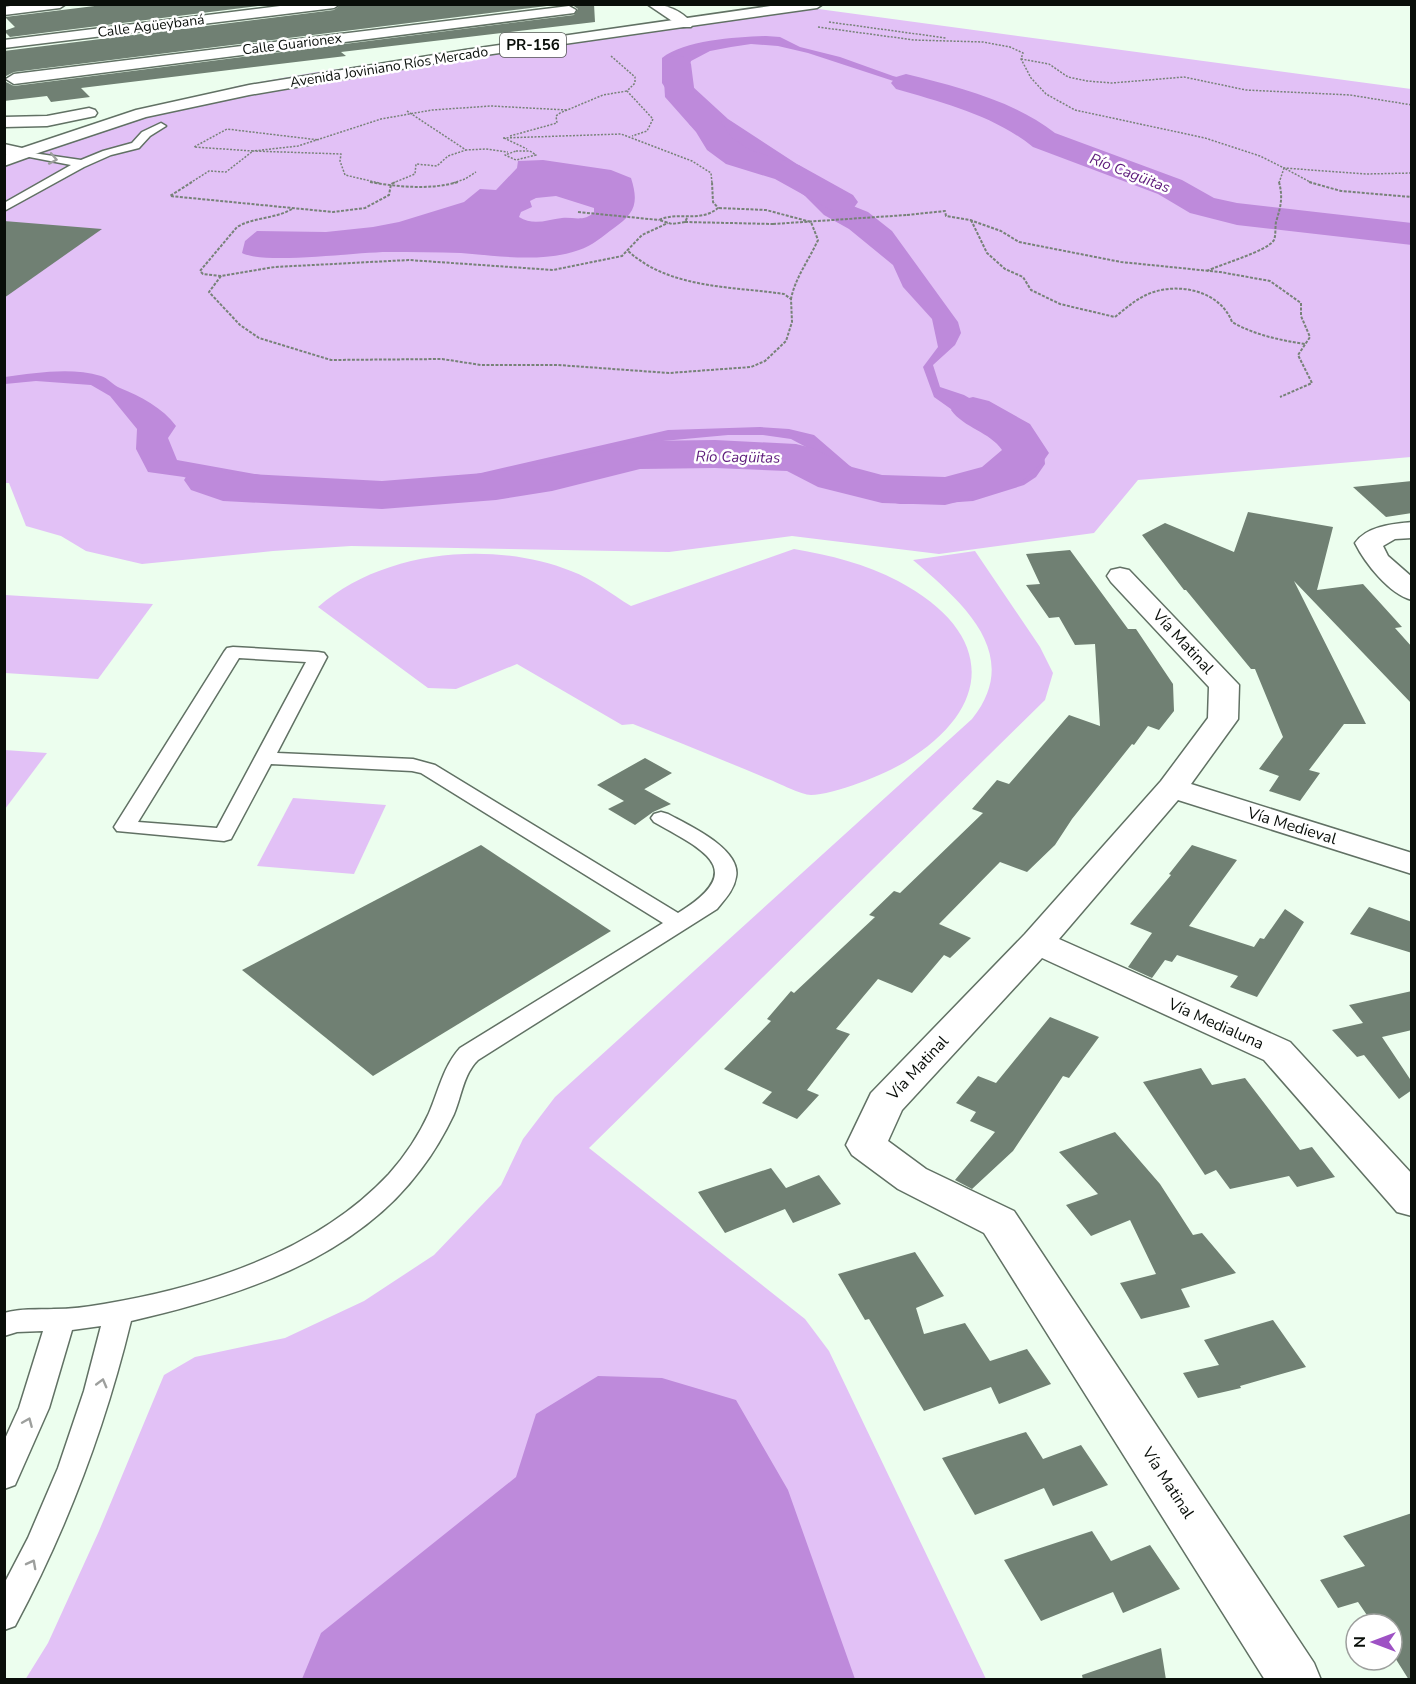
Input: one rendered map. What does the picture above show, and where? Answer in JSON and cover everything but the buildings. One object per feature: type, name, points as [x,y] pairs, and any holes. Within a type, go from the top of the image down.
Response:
[{"type":"street","points":[[11,8],[60,4]]},
{"type":"street","name":"Calle Agüeybaná","points":[[4,44],[334,4]]},
{"type":"street","points":[[652,4],[683,21]]},
{"type":"street","name":"Avenida Joviniano Ríos Mercado","points":[[43,146],[142,113],[249,90],[781,4]]},
{"type":"street","name":"Avenida Joviniano Ríos Mercado","points":[[4,161],[11,145],[138,104],[308,71],[818,4]]},
{"type":"street","name":"Calle Guarionex","points":[[14,79],[570,10]]},
{"type":"street","points":[[4,66],[27,96]]},
{"type":"street","points":[[4,122],[47,121],[138,104]]},
{"type":"street","points":[[11,145],[43,146]]},
{"type":"street","points":[[1412,530],[1389,532],[1368,543],[1377,560],[1412,592]]},
{"type":"street","name":"Vía Matinal","points":[[1120,576],[1224,685],[1223,718],[1172,788],[1037,942],[885,1103],[866,1145],[912,1179],[999,1222],[1295,1680]]},
{"type":"street","name":"Vía Medieval","points":[[1172,788],[1412,864]]},
{"type":"street","name":"Vía Medialuna","points":[[1037,942],[1277,1052],[1412,1201]]},
{"type":"lane","points":[[4,208],[83,164],[140,143],[147,134],[161,126]]},
{"type":"lane","points":[[11,145],[83,164]]},
{"type":"lane","points":[[43,146],[100,157]]},
{"type":"lane","points":[[233,652],[318,657],[264,758],[224,835],[124,827],[233,652]]},
{"type":"lane","points":[[264,758],[413,765],[428,769],[678,923]]},
{"type":"lane","points":[[8,1320],[62,1319],[119,1312],[226,1283],[267,1268],[345,1228],[379,1199],[405,1171],[426,1142],[441,1113],[454,1072],[469,1054],[717,897],[723,889],[727,872],[720,855],[661,818]]},
{"type":"lane","points":[[4,1616],[38,1553],[75,1468],[95,1407],[119,1312]]},
{"type":"lane","points":[[4,1476],[34,1408],[62,1319]]},
{"type":"path","points":[[823,22],[849,23],[1017,50],[1023,53],[1021,59],[1030,78],[1046,94],[1075,110],[1205,138],[1260,156],[1315,185],[1341,192],[1412,197]]},
{"type":"path","points":[[818,27],[915,41],[961,41]]},
{"type":"path","points":[[503,138],[557,123],[556,116],[567,110],[603,95],[627,91],[635,83],[634,77],[610,54]]},
{"type":"path","points":[[1021,59],[1049,64],[1068,76],[1087,81],[1145,82],[1184,77],[1246,90],[1350,95],[1412,105]]},
{"type":"path","points":[[627,91],[653,119],[647,131],[632,136]]},
{"type":"path","points":[[392,184],[390,195],[365,208],[333,212],[170,196],[209,171],[226,172],[253,151],[298,146],[366,123],[411,114],[491,106],[567,110]]},
{"type":"path","points":[[407,111],[466,150]]},
{"type":"path","points":[[320,140],[227,129],[194,147],[341,154],[340,161],[345,175],[392,184],[416,186],[445,184],[467,178],[476,172]]},
{"type":"path","points":[[503,138],[621,134],[632,136],[705,168],[711,173],[713,202],[718,208]]},
{"type":"path","points":[[503,138],[536,155],[522,160],[508,158],[505,155],[508,152]]},
{"type":"path","points":[[392,184],[415,174],[416,164],[437,166],[448,156],[466,150],[530,151]]},
{"type":"path","points":[[1284,168],[1366,174],[1412,173]]},
{"type":"path","points":[[1206,271],[1240,256],[1260,252],[1271,245],[1275,238],[1273,231],[1282,197],[1283,188],[1279,180],[1284,168]]},
{"type":"path","points":[[221,276],[209,292],[240,325],[259,338],[331,360],[442,359],[481,365],[528,364],[669,373],[751,367],[765,361],[786,341],[792,322],[791,299],[795,285],[818,240],[811,222],[782,212],[765,208],[718,208],[711,215],[650,228],[638,236],[622,256],[553,270],[429,260],[358,261],[275,267],[221,276],[203,274],[200,271],[237,227],[245,222],[281,215],[292,208]]},
{"type":"path","points":[[659,220],[672,216],[686,220],[773,224],[945,211],[946,216],[970,220],[1000,231],[1019,242],[1121,262],[1206,271],[1270,281],[1301,303],[1301,316],[1310,337],[1298,355],[1312,382],[1280,397]]},
{"type":"path","points":[[578,212],[659,220],[668,223]]},
{"type":"path","points":[[970,220],[987,253],[1005,268],[1023,277],[1031,290],[1060,304],[1115,317],[1148,294],[1192,290],[1218,299],[1230,310],[1232,322],[1249,332],[1270,339],[1305,344]]},
{"type":"path","points":[[627,250],[634,258],[655,270],[711,284],[784,294],[791,299]]},
{"type":"shaded area","points":[[789,5],[1411,89],[1411,457],[1138,480],[1094,533],[939,554],[792,536],[669,552],[351,546],[142,564],[86,551],[61,536],[26,526],[9,483],[5,483],[4,162],[185,101],[237,86],[317,72]]},
{"type":"shaded area","points":[[766,36],[780,37],[800,47],[946,90],[992,110],[985,111],[808,53],[778,46],[751,44],[710,51],[691,61],[688,72],[692,86],[728,119],[823,181],[843,202],[868,212],[892,231],[958,322],[961,333],[955,345],[933,365],[940,387],[964,395],[1034,435],[1044,453],[1045,464],[1036,477],[1024,485],[973,501],[900,504],[871,498],[819,460],[806,447],[791,439],[763,435],[728,435],[663,441],[640,454],[611,465],[450,493],[411,493],[375,498],[335,489],[304,490],[263,496],[238,493],[184,477],[148,472],[136,449],[137,429],[110,396],[91,385],[36,381],[5,384],[5,377],[65,371],[101,376],[117,387],[151,403],[171,420],[176,426],[168,438],[177,460],[277,478],[412,484],[455,479],[668,430],[760,427],[789,429],[814,435],[865,479],[869,487],[897,494],[960,489],[994,481],[1014,466],[1003,446],[934,397],[923,367],[938,347],[932,319],[903,287],[893,265],[849,229],[824,215],[805,196],[747,152],[690,125],[662,83],[662,58],[672,52],[697,43]]},
{"type":"shaded area","points":[[543,160],[611,170],[631,178],[635,201],[631,212],[621,223],[584,248],[550,256],[520,258],[461,253],[388,252],[270,258],[242,253],[245,241],[257,231],[326,232],[373,227],[399,222],[464,202],[480,189],[496,190],[517,168],[518,161]],"holes":[[[556,196],[594,208],[591,215],[583,218],[535,222],[519,217],[521,212],[532,207],[530,201],[536,198]]]},
{"type":"shaded area","points":[[1212,204],[1310,220],[1411,229],[1411,238],[1361,233],[1324,224],[1270,220],[1205,209]]},
{"type":"shaded area","points":[[794,549],[861,565],[898,581],[929,601],[952,622],[966,645],[972,669],[968,693],[956,717],[935,740],[905,762],[885,772],[845,788],[821,794],[802,793],[633,724],[622,725],[517,664],[456,689],[428,688],[318,607],[344,588],[374,573],[406,562],[439,556],[473,554],[540,561],[571,571],[594,582],[631,606]]},
{"type":"shaded area","points":[[975,551],[1040,647],[1053,673],[1045,700],[589,1148],[805,1319],[829,1351],[986,1679],[25,1680],[48,1643],[99,1531],[164,1375],[195,1357],[285,1338],[364,1301],[434,1255],[501,1185],[523,1139],[555,1097],[972,719],[986,695],[992,673],[989,651],[980,631],[967,612],[950,593],[913,560]]},
{"type":"shaded area","points":[[5,595],[153,604],[98,679],[5,673]]},
{"type":"shaded area","points":[[4,750],[47,753],[5,809]]},
{"type":"shaded area","points":[[293,798],[386,805],[354,874],[257,866]]},
{"type":"shaded area","points":[[598,1376],[662,1378],[736,1400],[788,1490],[855,1679],[302,1679],[321,1633],[516,1477],[536,1414]]},
{"type":"waterway","name":"Río Cagüitas","points":[[677,64],[680,97],[710,128],[718,143],[738,157],[787,172],[841,202]]},
{"type":"waterway","name":"Río Cagüitas","points":[[906,83],[979,104],[1014,120],[1044,140],[1170,187],[1202,206],[1237,214],[1412,234]]},
{"type":"waterway","name":"Río Cagüitas","points":[[208,480],[223,487],[382,495],[496,486],[552,477],[640,455],[715,454],[796,458],[835,477],[882,489],[945,491],[999,477],[1026,453],[1014,434],[973,410]]}]
